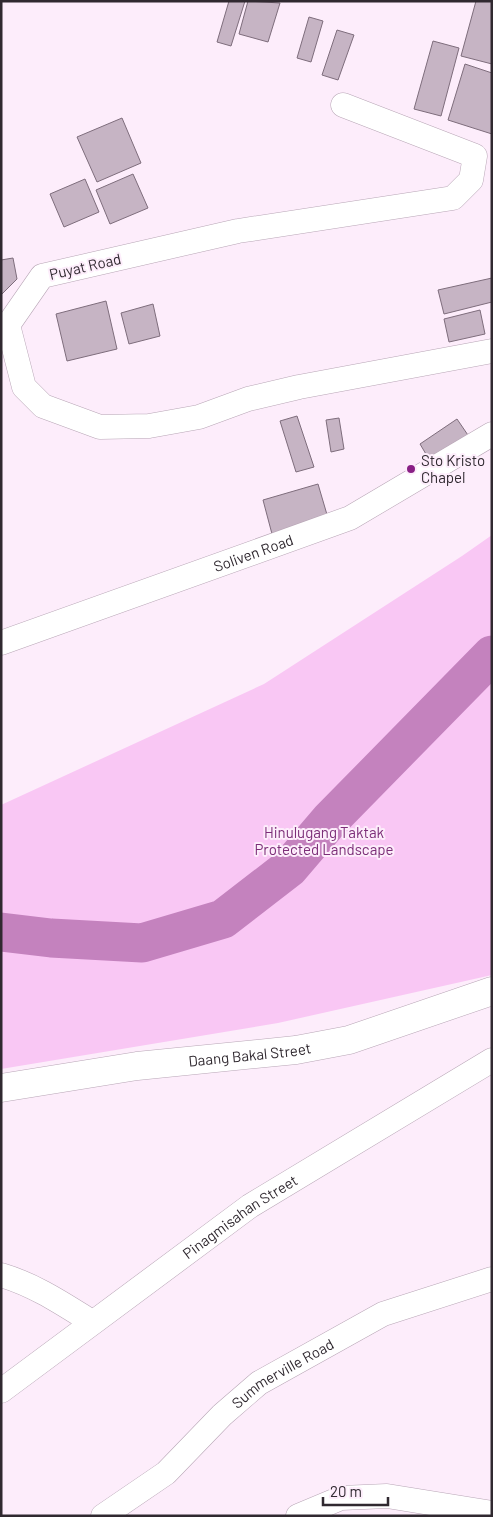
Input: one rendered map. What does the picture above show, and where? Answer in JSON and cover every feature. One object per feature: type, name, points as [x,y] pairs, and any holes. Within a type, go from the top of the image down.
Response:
[{"type":"street","name":"Puyat Road","points":[[343,105],[475,156],[472,180],[454,198],[238,231],[42,276],[8,325],[24,387],[43,406],[100,427],[149,426],[199,417],[248,399],[299,387],[492,351]]},
{"type":"street","name":"Soliven Road","points":[[1,644],[350,518],[492,434]]},
{"type":"street","name":"Daang Bakal Street","points":[[1,1088],[137,1066],[296,1050],[349,1040],[492,991]]},
{"type":"street","name":"Pinagmisahan Street","points":[[1,1391],[250,1206],[492,1060]]},
{"type":"street","points":[[1,1275],[22,1281],[44,1292],[92,1322]]},
{"type":"street","name":"Summerville Road","points":[[103,1516],[166,1474],[222,1415],[267,1379],[383,1314],[492,1279]]},
{"type":"street","points":[[298,1516],[341,1498],[387,1496],[492,1513]]},
{"type":"green space","name":"Hinulugang Taktak Protected Landscape","points":[[492,535],[492,975],[278,1023],[1,1069],[1,805],[264,684]]},
{"type":"building","points":[[229,1],[245,1],[231,46],[217,42]]},
{"type":"building","points":[[248,1],[280,3],[268,42],[239,34]]},
{"type":"building","points":[[476,1],[492,1],[492,64],[461,56]]},
{"type":"building","points":[[309,17],[323,21],[311,62],[297,58]]},
{"type":"building","points":[[337,30],[354,35],[338,80],[322,75]]},
{"type":"building","points":[[433,41],[459,48],[441,116],[414,109]]},
{"type":"building","points":[[465,64],[492,73],[492,134],[448,120]]},
{"type":"building","points":[[122,118],[141,163],[97,182],[77,137]]},
{"type":"building","points":[[133,174],[148,208],[110,224],[96,190]]},
{"type":"building","points":[[85,179],[99,212],[64,227],[50,194]]},
{"type":"building","points":[[13,258],[17,279],[1,295],[1,260]]},
{"type":"building","points":[[492,278],[492,302],[444,314],[438,290]]},
{"type":"building","points":[[106,301],[117,349],[67,361],[56,314]]},
{"type":"building","points":[[153,304],[160,336],[129,344],[121,313]]},
{"type":"building","points":[[480,310],[485,334],[449,342],[444,319]]},
{"type":"building","points":[[297,416],[314,467],[296,472],[280,421]]},
{"type":"building","points":[[339,418],[344,449],[331,452],[326,420]]},
{"type":"building","points":[[457,419],[472,441],[433,466],[420,444]]},
{"type":"building","points":[[318,484],[328,518],[272,534],[263,500]]},
{"type":"waterway","points":[[1,932],[51,938],[142,943],[223,919],[289,868],[330,820],[492,655]]},
{"type":"place","name":"Sto Kristo Chapel","points":[[411,469]]}]
